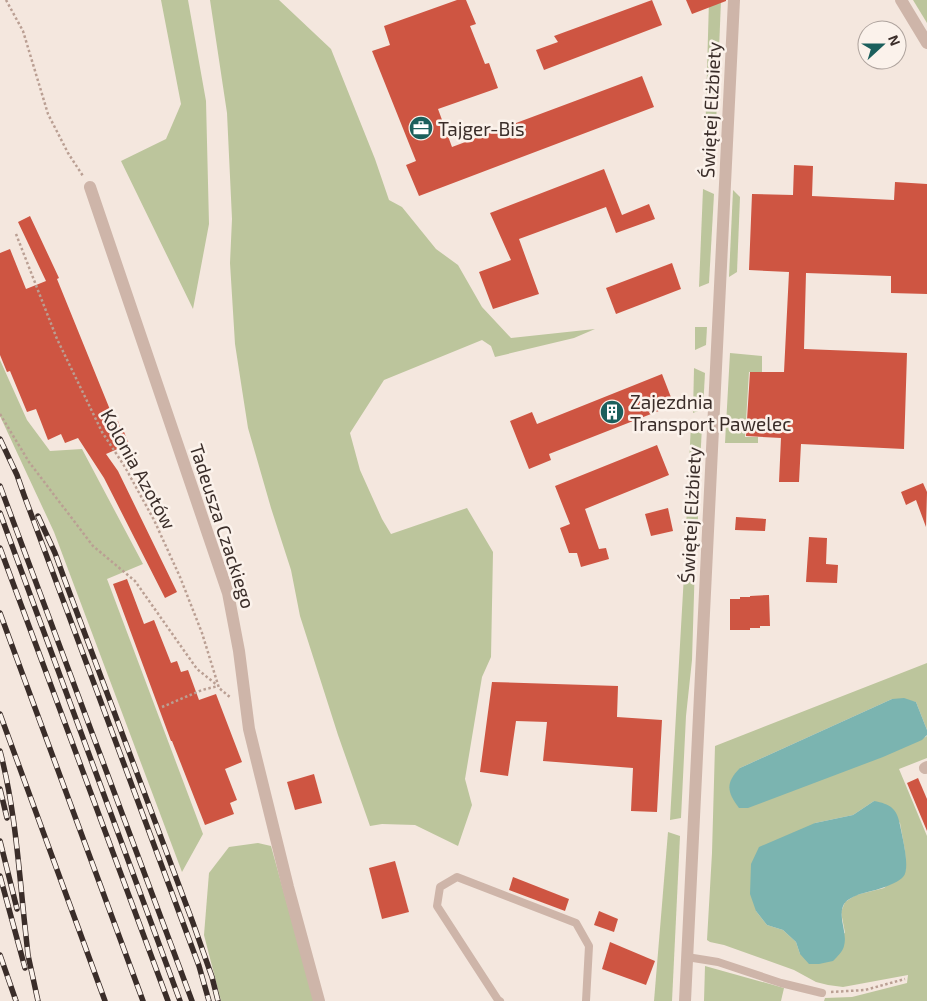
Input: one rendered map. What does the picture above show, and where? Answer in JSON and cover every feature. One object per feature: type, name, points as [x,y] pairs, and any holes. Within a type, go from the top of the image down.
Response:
[{"type":"street","name":"Świętej Elżbiety","points":[[685,1001],[734,0]]},
{"type":"street","points":[[901,0],[927,43]]},
{"type":"street","name":"Tadeusza Czackiego","points":[[90,187],[228,593],[255,755],[319,1001]]},
{"type":"lane","points":[[500,1001],[437,906],[440,887],[456,877],[576,923],[589,946],[586,1001]]},
{"type":"lane","points":[[687,956],[718,962],[781,983],[822,993]]},
{"type":"path","points":[[6,0],[23,31],[48,114],[68,153],[90,187]]},
{"type":"path","name":"Kolonia Azotów","points":[[16,234],[61,348],[102,432],[125,467],[154,520],[180,577],[202,633],[218,686]]},
{"type":"path","points":[[0,414],[29,462],[93,546],[135,581],[197,669],[246,710]]},
{"type":"path","points":[[162,707],[202,690],[218,686]]},
{"type":"path","points":[[822,993],[865,990],[906,979]]},
{"type":"green space","points":[[161,0],[188,0],[206,101],[209,224],[193,309],[121,161],[166,139],[181,104]]},
{"type":"green space","points":[[210,0],[279,0],[331,49],[375,159],[389,200],[402,207],[436,249],[458,265],[482,307],[511,338],[595,329],[574,338],[495,357],[491,346],[482,340],[384,380],[350,433],[360,470],[382,519],[391,534],[467,508],[493,552],[491,657],[482,677],[465,779],[472,805],[458,846],[415,825],[382,824],[370,826],[338,735],[300,616],[291,570],[248,428],[235,344],[230,263],[232,219],[227,113]]},
{"type":"green space","points":[[709,0],[721,0],[714,175],[704,177]]},
{"type":"green space","points":[[913,0],[927,0],[927,23]]},
{"type":"green space","points":[[703,189],[714,194],[709,283],[699,287]]},
{"type":"green space","points":[[733,190],[740,197],[737,272],[729,277]]},
{"type":"green space","points":[[695,327],[707,327],[706,345],[695,350]]},
{"type":"green space","points":[[730,353],[762,356],[762,372],[749,372],[745,437],[758,437],[758,443],[725,443]]},
{"type":"green space","points":[[0,360],[27,420],[50,451],[82,449],[143,564],[107,579],[203,834],[182,872],[54,532],[0,416]]},
{"type":"green space","points":[[694,368],[705,373],[703,409],[693,413]]},
{"type":"green space","points":[[691,424],[702,427],[699,481],[688,484]]},
{"type":"green space","points":[[687,494],[699,498],[697,535],[686,541]]},
{"type":"green space","points":[[685,557],[695,562],[692,660],[686,716],[681,818],[670,820]]},
{"type":"green space","points":[[927,663],[927,730],[916,702],[892,699],[740,768],[926,737],[927,735],[927,758],[899,769],[927,836],[927,1001],[824,1001],[825,998],[852,997],[907,983],[908,975],[843,987],[828,985],[816,982],[794,970],[707,940],[715,746]],"holes":[[[874,801],[900,823],[906,869],[884,888],[856,895],[845,902],[841,912],[845,933],[800,954],[796,942],[783,930],[767,925],[756,911],[815,823],[853,815]]]},
{"type":"green space","points":[[668,832],[680,836],[672,1001],[654,1001]]},
{"type":"green space","points":[[258,843],[271,846],[314,1001],[221,1001],[204,935],[209,873],[229,847]]},
{"type":"green space","points":[[705,966],[784,988],[781,1001],[704,1001]]},
{"type":"water","points":[[904,698],[916,702],[927,730],[927,735],[922,740],[883,757],[748,808],[739,808],[732,797],[729,788],[730,783],[740,768],[892,699]]},
{"type":"water","points":[[874,801],[888,805],[897,814],[905,852],[905,873],[903,877],[894,883],[860,894],[845,902],[842,909],[842,919],[845,941],[840,954],[833,961],[809,964],[800,954],[796,942],[783,930],[767,925],[756,911],[750,894],[751,864],[759,847],[815,823],[853,815]]},
{"type":"building","points":[[457,0],[466,0],[476,24],[470,26],[485,64],[489,63],[498,88],[438,109],[452,147],[642,76],[654,107],[419,196],[406,165],[416,161],[372,51],[390,45],[384,26]]},
{"type":"building","points":[[652,0],[662,25],[544,70],[536,50],[558,42],[554,36]]},
{"type":"building","points":[[686,0],[726,0],[726,1],[692,14]]},
{"type":"building","points":[[794,165],[813,166],[812,196],[894,200],[895,182],[927,184],[927,294],[891,293],[891,276],[806,273],[804,349],[907,353],[904,449],[801,444],[799,482],[779,482],[781,438],[746,436],[750,372],[784,372],[789,272],[749,270],[752,194],[793,195]]},
{"type":"building","points":[[604,169],[622,215],[649,204],[655,219],[616,233],[606,207],[519,239],[539,294],[493,309],[479,272],[511,260],[490,213]]},
{"type":"building","points":[[30,216],[59,278],[57,279],[115,422],[118,421],[120,427],[122,427],[129,444],[106,454],[118,471],[177,592],[165,598],[104,478],[78,438],[65,443],[61,434],[48,440],[36,409],[27,412],[10,371],[7,372],[0,355],[0,253],[10,249],[26,289],[46,281],[18,222]]},
{"type":"building","points":[[672,263],[681,289],[616,314],[606,288]]},
{"type":"building","name":"Zajezdnia Transport Pawelec","points":[[662,374],[674,405],[549,454],[551,460],[529,469],[510,421],[532,412],[537,424]]},
{"type":"building","points":[[657,445],[669,475],[585,509],[599,549],[606,548],[609,559],[581,567],[577,553],[569,553],[560,528],[570,524],[555,486]]},
{"type":"building","points":[[923,483],[927,492],[926,527],[916,500],[906,505],[901,492]]},
{"type":"building","points":[[668,508],[673,531],[651,536],[645,514]]},
{"type":"building","points":[[736,517],[766,519],[765,531],[735,530]]},
{"type":"building","points":[[809,537],[827,538],[826,564],[838,565],[837,583],[806,582]]},
{"type":"building","points":[[127,579],[144,624],[154,620],[171,663],[177,661],[181,672],[188,670],[199,700],[216,694],[242,762],[225,769],[237,800],[230,803],[234,814],[205,825],[171,741],[113,584]]},
{"type":"building","points":[[769,595],[770,626],[750,628],[750,630],[730,630],[730,599]]},
{"type":"building","points":[[492,682],[618,686],[617,717],[662,720],[657,812],[631,811],[633,768],[543,761],[547,722],[516,721],[508,776],[480,772]]},
{"type":"building","points":[[314,774],[322,803],[295,810],[287,782]]},
{"type":"building","points":[[918,778],[927,799],[927,831],[907,783]]},
{"type":"building","points":[[395,861],[409,912],[382,919],[369,868]]},
{"type":"building","points":[[513,877],[569,899],[565,911],[509,890]]},
{"type":"building","points":[[599,911],[618,919],[614,932],[594,925]]},
{"type":"building","points":[[610,942],[655,961],[646,985],[602,969]]},
{"type":"railway","points":[[0,439],[17,475],[199,966],[209,1001]]},
{"type":"railway","points":[[0,486],[192,1001]]},
{"type":"railway","points":[[0,513],[180,1001]]},
{"type":"railway","points":[[38,516],[55,553],[193,923],[212,977],[218,1001]]},
{"type":"railway","points":[[0,548],[168,1001]]},
{"type":"railway","points":[[0,613],[143,1001]]},
{"type":"railway","points":[[0,714],[105,1001]]},
{"type":"railway","points":[[0,751],[10,797],[28,955],[38,1001]]},
{"type":"railway","points":[[0,789],[7,818]]},
{"type":"railway","points":[[0,841],[17,909]]},
{"type":"railway","points":[[0,876],[25,968]]},
{"type":"railway","points":[[0,955],[16,1001]]},
{"type":"place","name":"Tajger-Bis","points":[[421,128]]},
{"type":"place","name":"Zajezdnia Transport Pawelec","points":[[612,412]]}]
